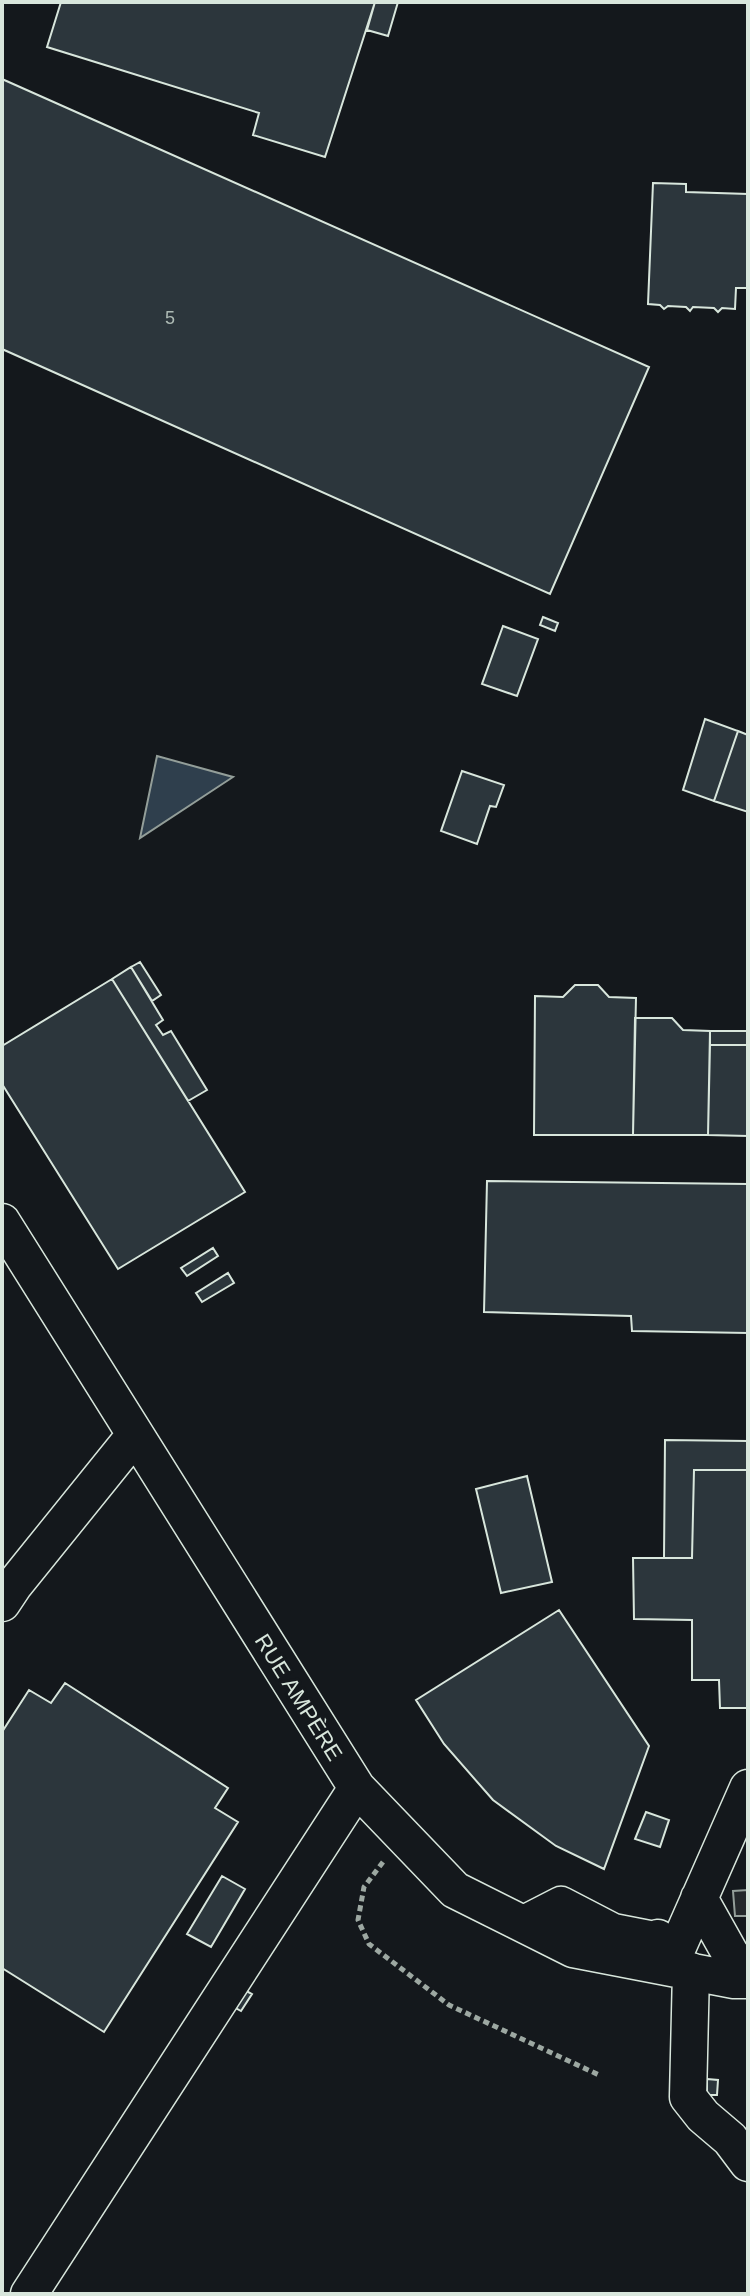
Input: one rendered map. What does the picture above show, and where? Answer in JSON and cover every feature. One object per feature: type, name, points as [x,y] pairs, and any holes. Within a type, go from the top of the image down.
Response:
[{"type":"street","name":"RUE AMPÈRE","points":[[2,1222],[357,1788],[455,1890],[573,1949],[734,1980],[748,1980]]},
{"type":"street","points":[[2,1603],[135,1435]]},
{"type":"street","points":[[29,2294],[357,1788]]},
{"type":"street","points":[[748,1788],[693,1912],[680,1969],[688,2097],[703,2116],[734,2131],[730,2139],[748,2163]]},
{"type":"street","points":[[524,1924],[561,1905],[613,1932],[654,1940],[693,1912]]},
{"type":"street","points":[[693,1912],[748,1972]]},
{"type":"path","points":[[404,1836],[364,1887],[358,1920],[369,1944],[449,2005],[599,2075]]},
{"type":"shaded area","points":[[748,1890],[748,1916],[735,1916],[733,1891]]},
{"type":"water","points":[[157,756],[233,777],[140,838]]},
{"type":"building","points":[[61,2],[375,2],[325,157],[253,135],[259,113],[47,47]]},
{"type":"building","points":[[375,2],[398,2],[388,36],[367,30]]},
{"type":"building","points":[[2,79],[649,367],[550,594],[2,349]]},
{"type":"building","points":[[653,183],[686,184],[686,192],[748,194],[748,288],[736,288],[735,309],[722,308],[718,312],[714,308],[693,307],[690,311],[686,307],[668,306],[664,309],[660,305],[648,304]]},
{"type":"building","points":[[543,617],[558,623],[555,631],[540,625]]},
{"type":"building","points":[[503,626],[538,639],[517,696],[482,684]]},
{"type":"building","points":[[705,719],[738,731],[714,801],[683,790]]},
{"type":"building","points":[[738,731],[748,735],[748,812],[714,801]]},
{"type":"building","points":[[462,771],[504,785],[496,807],[490,806],[477,844],[441,831]]},
{"type":"building","points":[[140,962],[161,995],[152,1001],[131,967]]},
{"type":"building","points":[[131,967],[163,1020],[156,1025],[163,1035],[171,1031],[207,1090],[188,1101],[112,979]]},
{"type":"building","points":[[112,979],[245,1192],[118,1269],[2,1084],[2,1046]]},
{"type":"building","points":[[575,985],[598,985],[609,997],[636,998],[633,1135],[534,1135],[535,996],[563,997]]},
{"type":"building","points":[[635,1018],[672,1018],[683,1030],[710,1031],[708,1135],[633,1135]]},
{"type":"building","points":[[710,1031],[748,1031],[748,1045],[710,1045]]},
{"type":"building","points":[[710,1045],[748,1045],[748,1136],[708,1135]]},
{"type":"building","points":[[487,1181],[748,1184],[748,1333],[632,1331],[631,1316],[484,1312]]},
{"type":"building","points":[[213,1248],[218,1256],[187,1276],[181,1268]]},
{"type":"building","points":[[228,1273],[234,1283],[202,1302],[196,1293]]},
{"type":"building","points":[[665,1440],[748,1441],[748,1470],[694,1470],[692,1558],[664,1558]]},
{"type":"building","points":[[694,1470],[748,1470],[748,1708],[720,1708],[719,1680],[692,1680],[692,1620],[634,1619],[633,1558],[692,1558]]},
{"type":"building","points":[[527,1476],[552,1582],[501,1593],[476,1489]]},
{"type":"building","points":[[559,1610],[649,1746],[604,1869],[556,1846],[493,1800],[444,1744],[416,1700]]},
{"type":"building","points":[[65,1683],[228,1788],[215,1808],[238,1822],[104,2032],[2,1968],[2,1732],[29,1690],[51,1703]]},
{"type":"building","points":[[646,1812],[669,1820],[660,1847],[635,1839]]},
{"type":"building","points":[[222,1876],[245,1889],[211,1947],[187,1934]]},
{"type":"building","points":[[241,1988],[252,1994],[241,2011],[232,2006]]},
{"type":"building","points":[[707,2079],[718,2080],[717,2095],[707,2095]]}]
